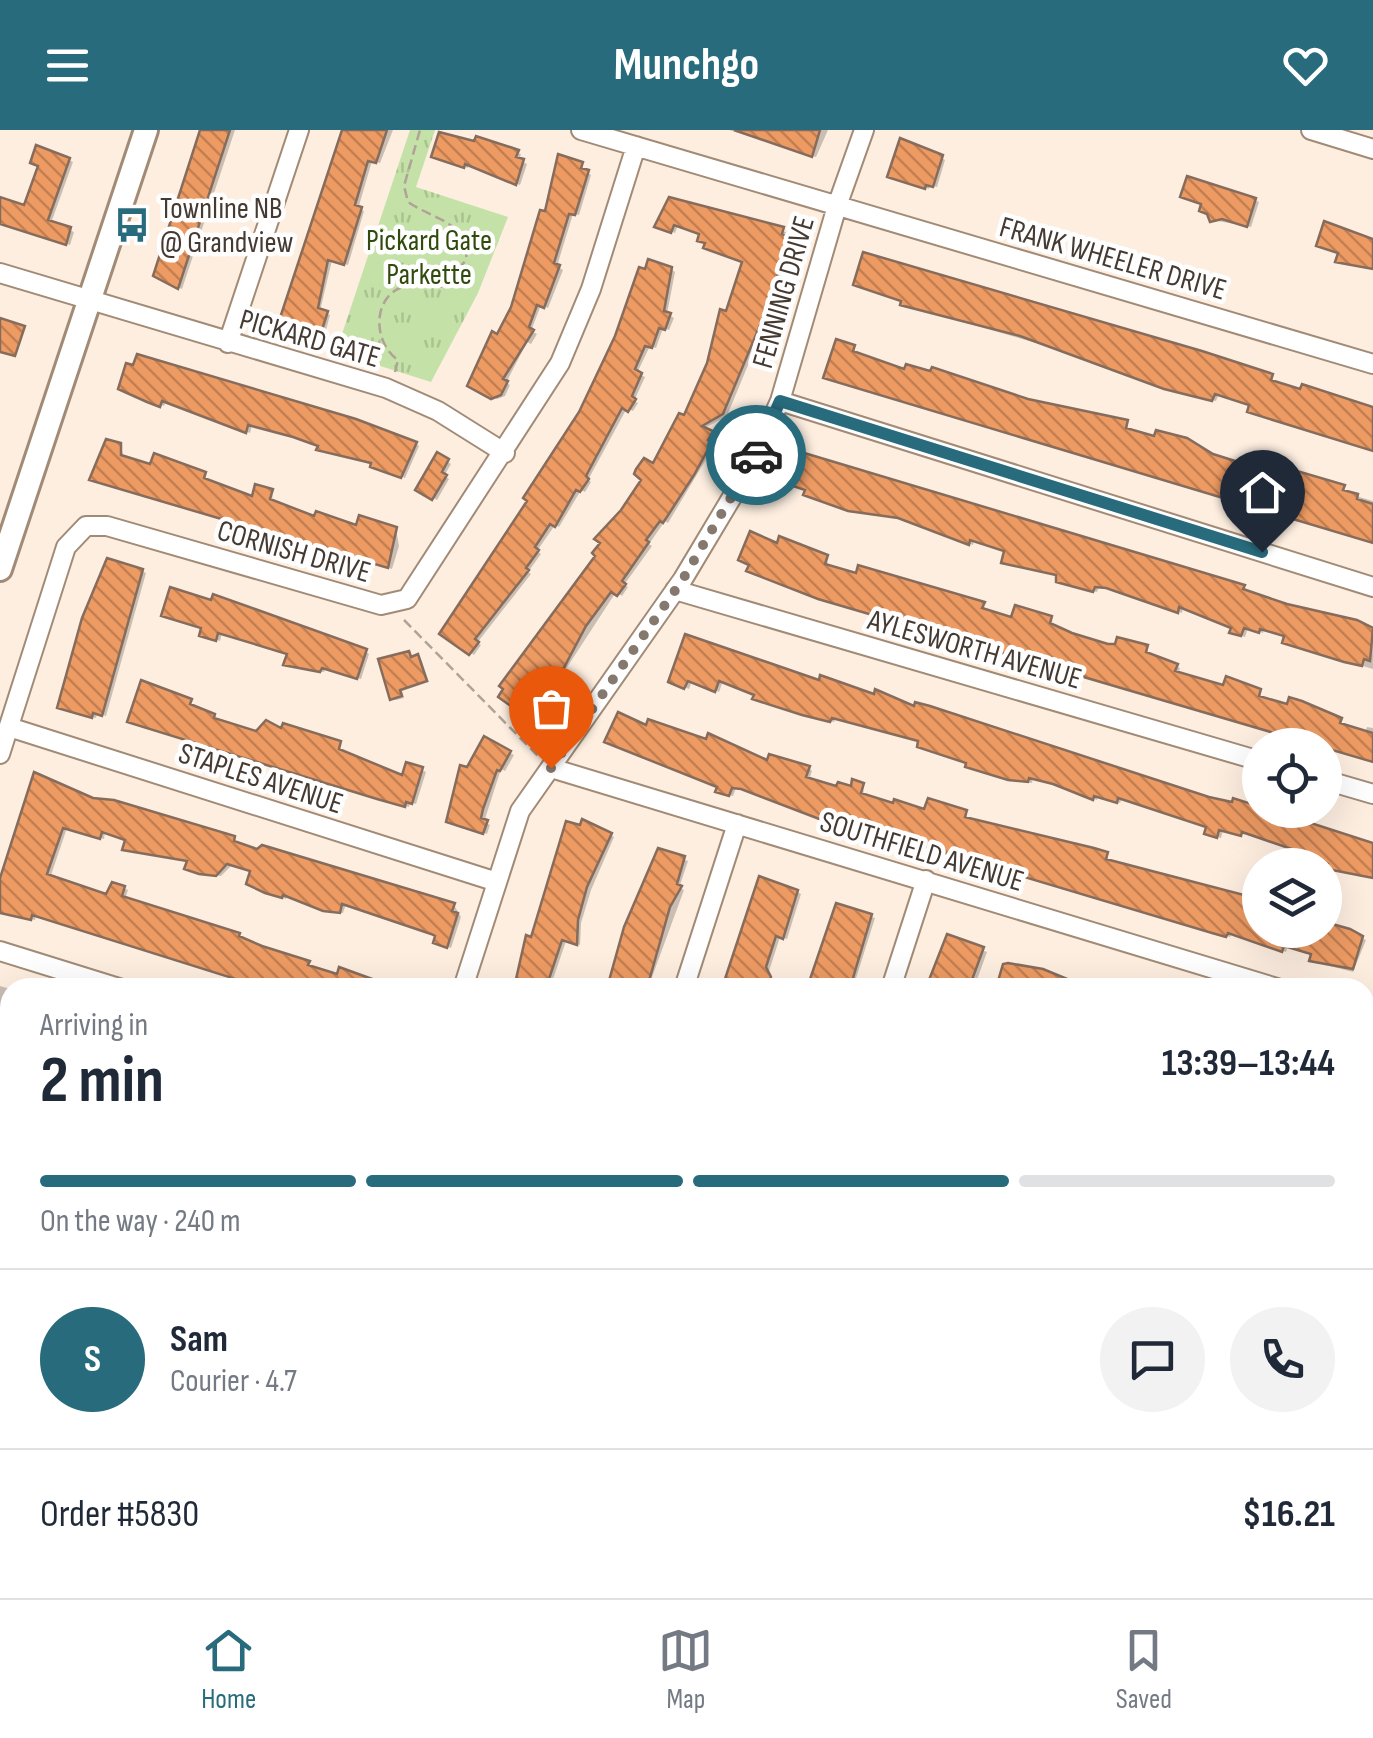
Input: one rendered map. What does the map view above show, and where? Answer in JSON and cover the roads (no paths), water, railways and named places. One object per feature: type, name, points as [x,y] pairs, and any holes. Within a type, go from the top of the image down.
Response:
[{"type":"street","points":[[0,570],[146,130]]},
{"type":"street","points":[[228,342],[298,130]]},
{"type":"street","name":"FRANK WHEELER DRIVE","points":[[581,130],[1373,364]]},
{"type":"street","name":"FENNING DRIVE","points":[[466,978],[520,811],[675,590],[750,467],[780,401],[837,206],[864,130]]},
{"type":"street","points":[[1311,130],[1373,149]]},
{"type":"street","name":"CORNISH DRIVE","points":[[0,754],[66,548],[86,526],[108,526],[381,605],[407,599],[504,453],[575,331],[636,146]]},
{"type":"street","name":"PICKARD GATE","points":[[0,273],[409,397],[504,453]]},
{"type":"street","points":[[780,401],[1373,587]]},
{"type":"street","name":"AYLESWORTH AVENUE","points":[[675,590],[1242,756]]},
{"type":"street","name":"STAPLES AVENUE","points":[[9,727],[497,882]]},
{"type":"street","name":"SOUTHFIELD AVENUE","points":[[551,768],[1244,978]]},
{"type":"street","points":[[1342,785],[1373,794]]},
{"type":"street","points":[[687,978],[737,824]]},
{"type":"street","points":[[894,978],[926,880]]},
{"type":"street","points":[[0,950],[88,978]]},
{"type":"place","name":"Townline NB @ Grandview","points":[[132,225]]},
{"type":"park label","name":"Pickard Gate Parkette","points":[[429,257]]}]
